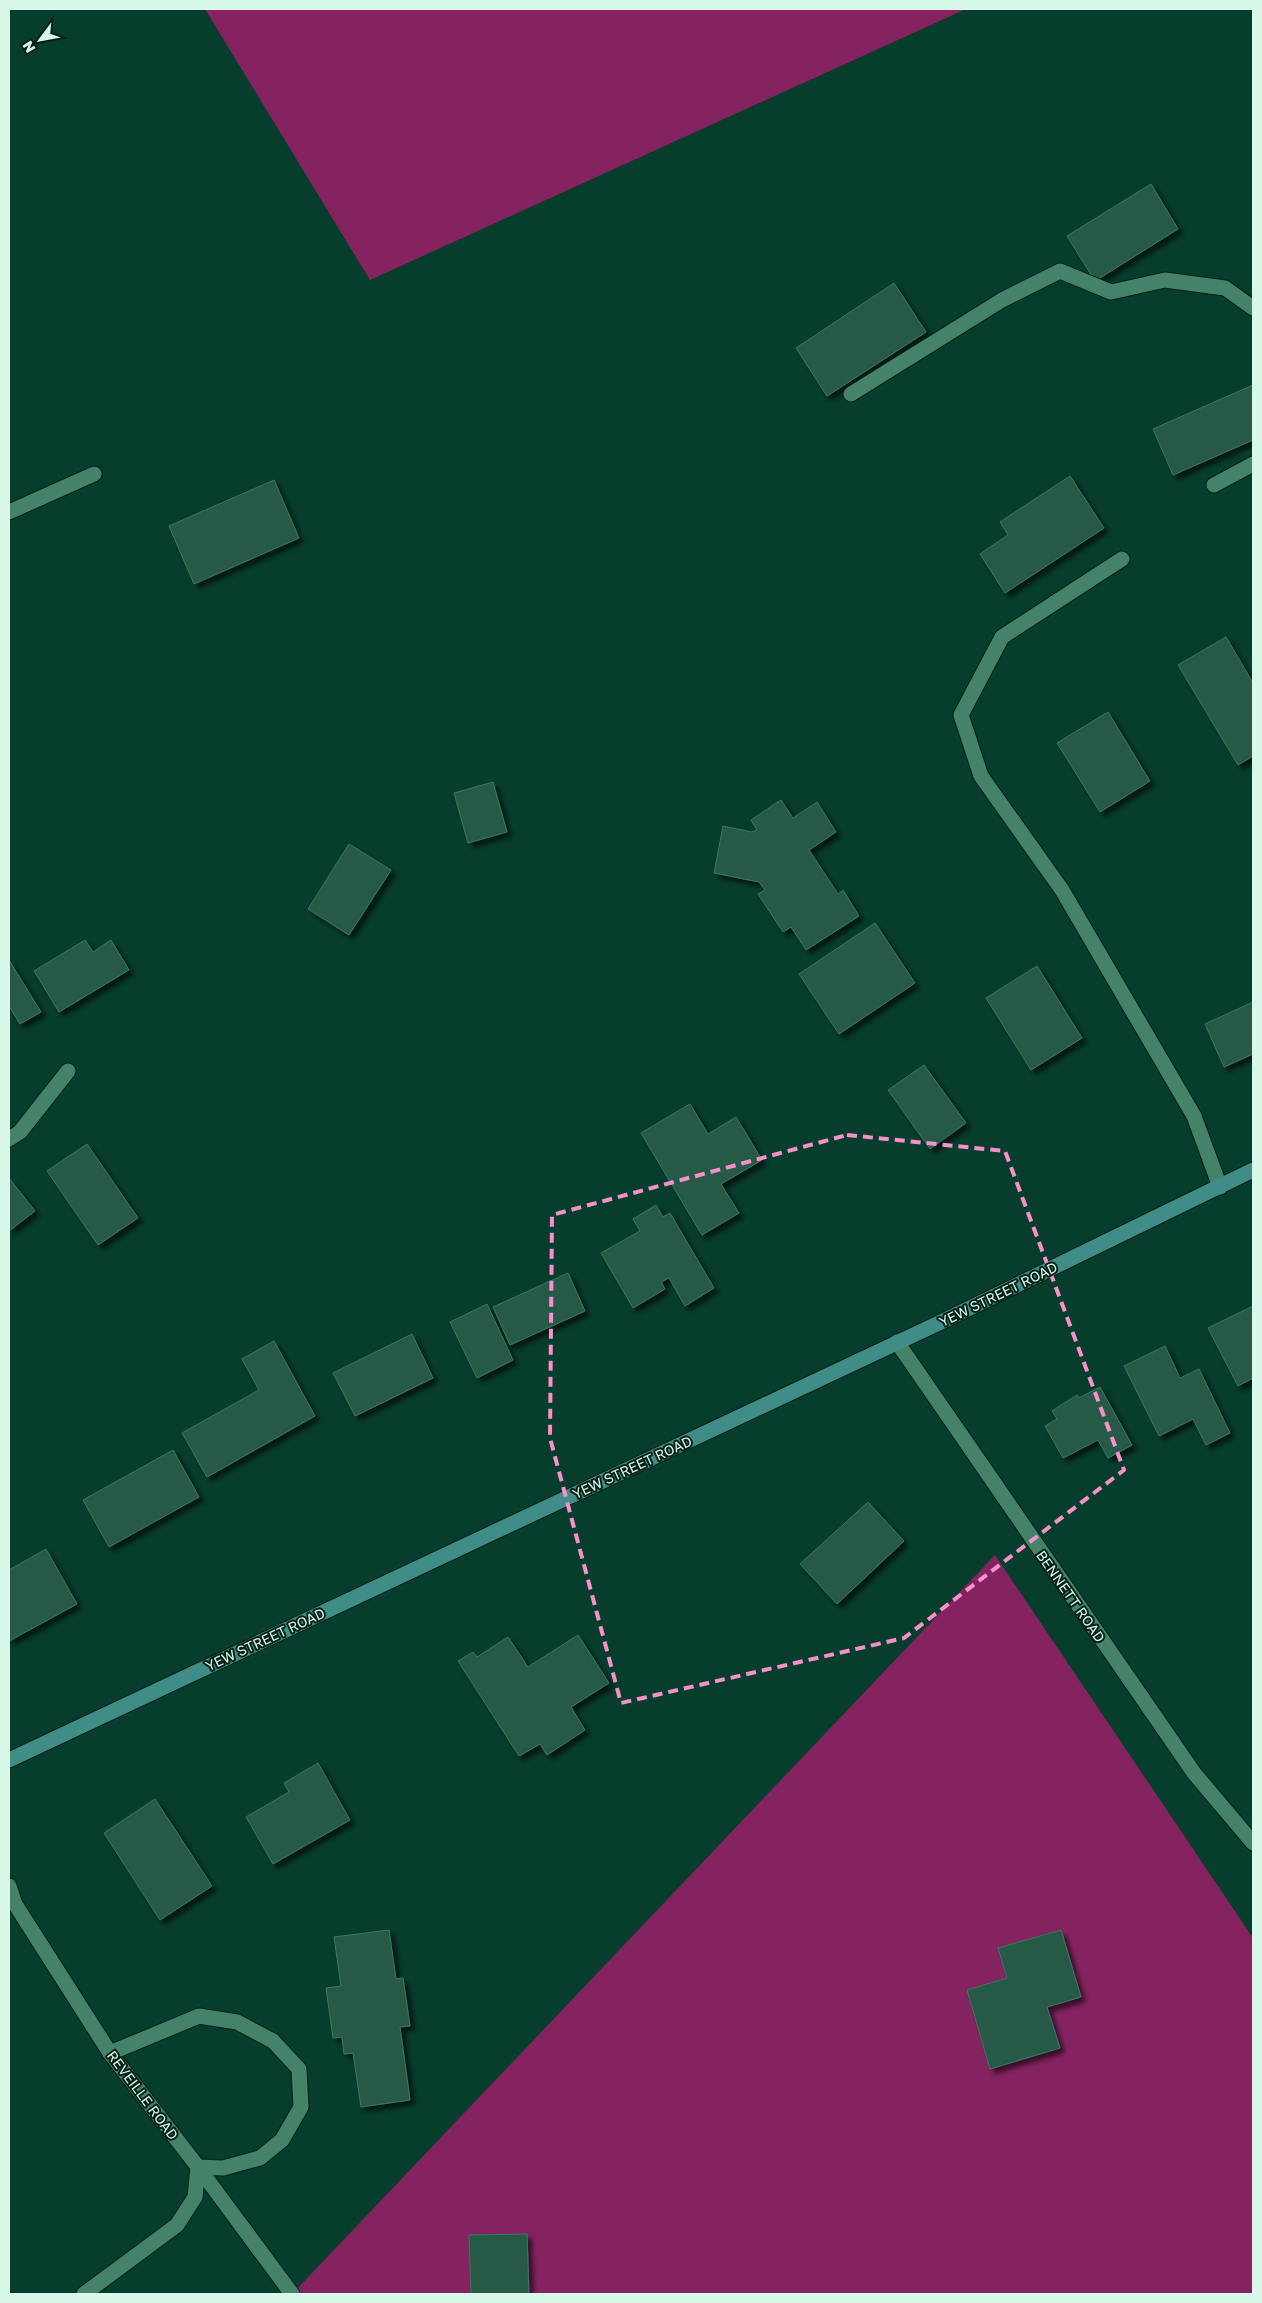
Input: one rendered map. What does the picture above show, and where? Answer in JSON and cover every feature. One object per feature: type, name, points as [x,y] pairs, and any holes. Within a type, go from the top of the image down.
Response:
[{"type":"street","points":[[851,394],[1002,300],[1060,271],[1111,292],[1165,280],[1224,288],[1253,308]]},
{"type":"street","points":[[1214,485],[1253,464]]},
{"type":"street","points":[[9,512],[94,474]]},
{"type":"street","points":[[1122,559],[1002,637],[961,715],[981,776],[1062,890],[1189,1108],[1220,1187]]},
{"type":"street","points":[[9,1140],[20,1132],[68,1071]]},
{"type":"street","name":"YEW STREET ROAD","points":[[9,1760],[897,1342],[1253,1170]]},
{"type":"street","name":"BENNETT ROAD","points":[[897,1342],[1194,1773],[1253,1843]]},
{"type":"street","name":"REVEILLE ROAD","points":[[9,1886],[15,1904],[110,2053],[198,2167],[292,2294]]},
{"type":"street","points":[[84,2294],[177,2225],[195,2196],[198,2167],[223,2168],[260,2158],[282,2140],[301,2107],[299,2069],[273,2041],[237,2022],[199,2016],[110,2053]]},
{"type":"highlighted area","points":[[847,1135],[1005,1151],[1124,1470],[904,1638],[621,1703],[550,1438],[552,1215]]},
{"type":"shaded area","points":[[205,9],[966,9],[370,280]]},
{"type":"shaded area","points":[[995,1555],[1253,1938],[1253,2294],[292,2294]]},
{"type":"building","points":[[1151,184],[1178,229],[1095,281],[1067,236]]},
{"type":"building","points":[[894,283],[926,332],[827,396],[796,348]]},
{"type":"building","points":[[1253,385],[1253,440],[1173,475],[1153,429]]},
{"type":"building","points":[[1070,476],[1104,528],[1005,593],[980,554],[1008,535],[1000,522]]},
{"type":"building","points":[[274,480],[299,538],[194,584],[169,526]]},
{"type":"building","points":[[1226,637],[1253,683],[1253,756],[1238,765],[1178,665]]},
{"type":"building","points":[[1108,712],[1150,781],[1100,812],[1057,743]]},
{"type":"building","points":[[493,782],[507,832],[468,843],[454,793]]},
{"type":"building","points":[[781,800],[793,818],[817,802],[836,832],[809,850],[838,894],[843,890],[859,916],[806,950],[791,927],[783,932],[758,894],[765,890],[759,882],[714,873],[723,826],[752,832],[757,830],[751,820]]},
{"type":"building","points":[[349,844],[391,870],[349,935],[308,909]]},
{"type":"building","points":[[875,923],[915,983],[839,1034],[799,974]]},
{"type":"building","points":[[85,940],[93,952],[111,940],[129,970],[59,1012],[34,971]]},
{"type":"building","points":[[9,960],[41,1012],[20,1024],[9,1006]]},
{"type":"building","points":[[1037,966],[1082,1038],[1031,1070],[986,998]]},
{"type":"building","points":[[1253,1002],[1253,1054],[1224,1067],[1205,1024]]},
{"type":"building","points":[[924,1065],[966,1123],[930,1149],[888,1090]]},
{"type":"building","points":[[690,1104],[708,1134],[736,1117],[762,1160],[721,1184],[739,1213],[702,1235],[641,1133]]},
{"type":"building","points":[[87,1144],[138,1218],[98,1245],[47,1171]]},
{"type":"building","points":[[9,1178],[35,1211],[9,1231]]},
{"type":"building","points":[[656,1205],[663,1217],[670,1213],[714,1288],[685,1306],[669,1278],[661,1282],[665,1289],[633,1308],[601,1253],[640,1231],[633,1219]]},
{"type":"building","points":[[568,1273],[585,1311],[510,1345],[493,1307]]},
{"type":"building","points":[[487,1304],[513,1360],[477,1378],[450,1322]]},
{"type":"building","points":[[1253,1306],[1253,1378],[1238,1386],[1208,1328]]},
{"type":"building","points":[[412,1334],[433,1378],[355,1416],[333,1373]]},
{"type":"building","points":[[274,1341],[315,1416],[207,1477],[182,1433],[259,1390],[242,1359]]},
{"type":"building","points":[[1165,1346],[1180,1378],[1199,1369],[1230,1433],[1206,1445],[1193,1419],[1159,1436],[1124,1366]]},
{"type":"building","points":[[1100,1387],[1132,1445],[1108,1458],[1098,1440],[1063,1458],[1045,1426],[1057,1419],[1052,1411],[1077,1395],[1079,1398]]},
{"type":"building","points":[[173,1450],[199,1497],[109,1547],[83,1500]]},
{"type":"building","points":[[868,1502],[904,1541],[837,1604],[800,1564]]},
{"type":"building","points":[[46,1549],[77,1604],[9,1641],[9,1570]]},
{"type":"building","points":[[578,1635],[609,1683],[571,1707],[585,1730],[547,1755],[540,1744],[519,1756],[458,1661],[473,1652],[477,1657],[508,1637],[528,1667]]},
{"type":"building","points":[[318,1763],[350,1820],[273,1864],[246,1817],[289,1792],[284,1783]]},
{"type":"building","points":[[155,1799],[212,1886],[160,1920],[104,1833]]},
{"type":"building","points":[[389,1930],[396,1979],[403,1978],[410,2026],[400,2027],[410,2100],[361,2107],[353,2053],[344,2054],[342,2037],[333,2038],[326,1988],[341,1986],[334,1937]]},
{"type":"building","points":[[1061,1930],[1081,1997],[1047,2007],[1060,2048],[990,2069],[967,1990],[1007,1978],[998,1948]]},
{"type":"building","points":[[527,2234],[529,2294],[471,2294],[469,2235]]}]
